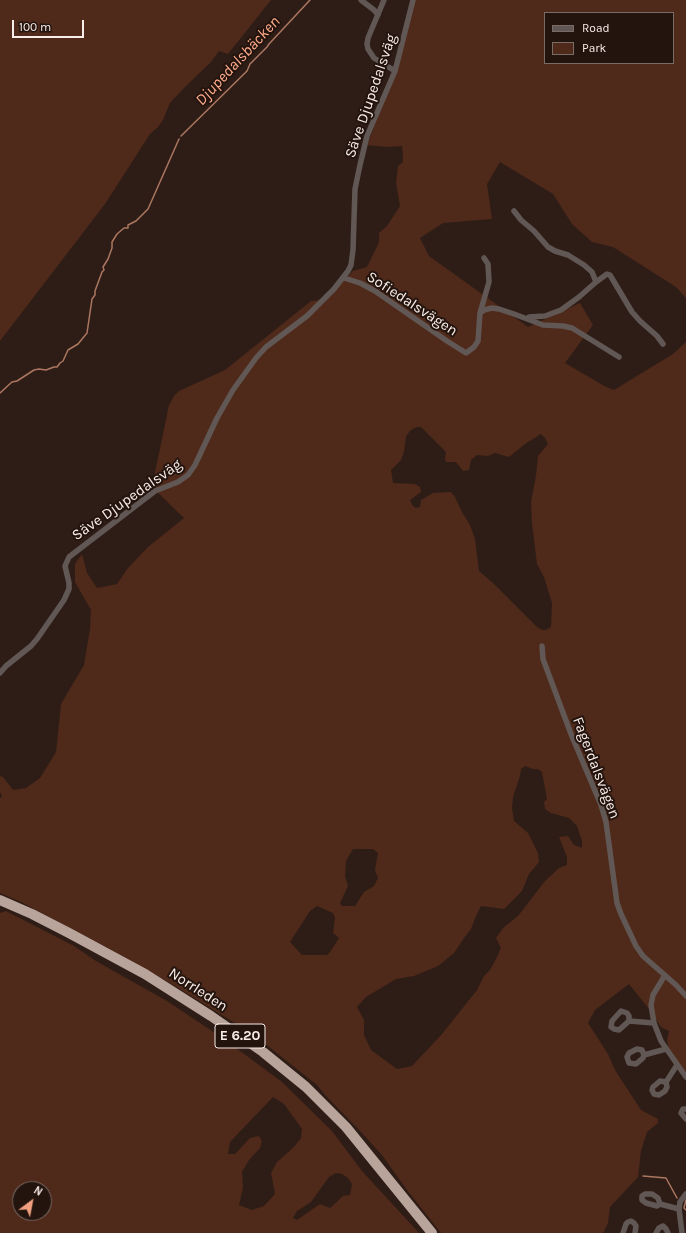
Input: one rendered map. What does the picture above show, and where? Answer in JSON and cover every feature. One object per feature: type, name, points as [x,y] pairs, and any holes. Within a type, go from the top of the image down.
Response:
[{"type":"highway","name":"Norrleden","points":[[0,900],[69,933],[138,971],[211,1016],[263,1052],[306,1087],[346,1127],[432,1233]]},
{"type":"street","points":[[361,0],[378,15]]},
{"type":"street","points":[[384,0],[368,38],[367,47],[374,58],[395,71]]},
{"type":"street","name":"Säve Djupedalsväg","points":[[0,673],[6,666],[31,646],[64,600],[69,589],[65,566],[69,557],[149,496],[188,475],[195,465],[226,401],[256,358],[266,347],[307,316],[344,278],[348,271],[352,257],[355,189],[364,145],[395,71],[413,0]]},
{"type":"street","points":[[514,211],[548,247],[568,255],[584,265],[592,272],[596,282]]},
{"type":"street","points":[[480,313],[489,282],[488,264],[484,258]]},
{"type":"street","points":[[524,317],[545,316],[561,310],[605,275],[610,275],[634,314],[657,336],[663,344]]},
{"type":"street","name":"Sofiedalsvägen","points":[[344,278],[360,283],[375,291],[466,353],[474,347],[478,341],[480,313]]},
{"type":"street","points":[[480,313],[490,308],[495,308],[543,325],[563,326],[576,330],[619,357]]},
{"type":"street","name":"Fagerdalsvägen","points":[[542,646],[543,659],[570,734],[601,805],[606,822],[617,903],[621,914],[636,946],[643,956],[676,985],[686,996]]},
{"type":"street","points":[[665,975],[653,995],[651,1005],[654,1023],[658,1035],[666,1049],[686,1077]]},
{"type":"street","points":[[629,1021],[654,1023]]},
{"type":"street","points":[[644,1055],[666,1049]]},
{"type":"street","points":[[666,1082],[677,1065]]},
{"type":"street","points":[[686,1109],[683,1109],[681,1113],[686,1119]]},
{"type":"street","points":[[682,1233],[679,1209],[680,1202],[686,1194]]},
{"type":"street","points":[[660,1204],[679,1209]]},
{"type":"street","points":[[623,1233],[626,1224],[631,1221],[636,1226],[635,1233]]},
{"type":"street","points":[[656,1233],[659,1228],[663,1226],[668,1233]]},
{"type":"green space","points":[[0,0],[271,0],[228,54],[219,51],[211,62],[170,103],[163,120],[150,134],[105,204],[0,341]]},
{"type":"green space","points":[[415,0],[686,0],[686,298],[676,287],[613,247],[592,242],[572,224],[553,194],[500,162],[487,184],[492,219],[443,223],[420,238],[429,256],[528,327],[580,303],[593,325],[565,363],[606,387],[614,390],[673,354],[686,342],[686,1075],[669,1048],[667,1041],[669,1031],[661,1027],[629,984],[595,1010],[588,1023],[608,1054],[615,1070],[641,1110],[658,1119],[658,1123],[647,1132],[641,1151],[638,1177],[610,1207],[608,1223],[603,1233],[441,1233],[382,1155],[317,1085],[254,1035],[175,986],[117,953],[21,902],[0,893],[0,798],[2,796],[0,792],[0,776],[3,777],[13,790],[26,788],[40,778],[56,752],[61,704],[84,665],[90,629],[91,610],[75,582],[75,564],[82,554],[87,573],[97,588],[117,584],[128,568],[148,547],[184,518],[152,487],[169,405],[174,396],[179,391],[225,370],[311,301],[324,300],[353,271],[367,267],[379,242],[379,233],[387,226],[400,206],[396,183],[398,166],[403,162],[403,156],[402,146],[387,147],[367,145],[378,116]],"holes":[[[421,427],[446,452],[446,462],[456,462],[463,471],[469,470],[471,460],[477,455],[488,456],[495,453],[509,457],[525,444],[541,434],[545,438],[548,444],[538,456],[531,502],[537,564],[544,577],[552,603],[551,627],[546,630],[542,630],[537,627],[479,571],[475,539],[470,525],[451,492],[433,493],[421,500],[420,507],[416,508],[410,500],[421,492],[420,487],[415,484],[393,483],[391,470],[401,460],[404,452],[406,436],[411,430]],[[525,766],[538,769],[542,772],[547,799],[544,802],[545,809],[551,813],[569,818],[577,826],[582,841],[582,848],[574,845],[568,836],[559,837],[567,857],[567,865],[559,868],[545,881],[518,916],[503,928],[496,938],[501,948],[490,970],[484,976],[477,990],[442,1034],[412,1066],[397,1069],[371,1050],[364,1035],[364,1020],[357,1007],[366,997],[396,979],[414,976],[438,966],[454,953],[471,929],[481,906],[504,909],[522,891],[529,874],[539,862],[538,853],[528,833],[514,821],[512,808],[513,797],[521,769]],[[353,849],[373,849],[378,853],[375,870],[378,878],[374,886],[364,892],[355,906],[342,906],[340,903],[348,886],[345,876],[346,861]],[[317,906],[333,913],[335,918],[333,933],[339,938],[327,955],[302,955],[290,942],[310,911]]]},
{"type":"green space","points":[[6,911],[74,946],[96,961],[167,1001],[224,1039],[282,1082],[332,1131],[362,1171],[419,1233],[0,1233],[0,913]],"holes":[[[273,1097],[284,1104],[302,1129],[301,1138],[294,1147],[277,1162],[271,1173],[275,1194],[264,1206],[252,1210],[239,1205],[243,1188],[242,1172],[249,1160],[260,1148],[262,1141],[259,1136],[250,1138],[235,1154],[228,1154],[230,1142]],[[336,1173],[342,1174],[348,1178],[352,1184],[350,1195],[343,1196],[330,1208],[320,1204],[297,1220],[293,1218],[297,1211],[311,1202],[329,1177]]]},
{"type":"waterway","name":"Djupedalsbäcken","points":[[181,136],[247,71],[250,64],[310,0]]},
{"type":"waterway","name":"Djupedalsbäcken","points":[[0,393],[12,382],[17,381],[34,370],[46,370],[57,367],[63,361],[68,350],[78,344],[87,333],[92,299],[95,295],[95,291],[104,270],[103,267],[112,248],[112,242],[117,234],[124,228],[128,228],[128,225],[136,221],[148,209],[179,139]]},
{"type":"waterway","points":[[643,1176],[666,1178],[677,1198]]},
{"type":"waterway","points":[[686,1200],[684,1208],[686,1210]]}]
